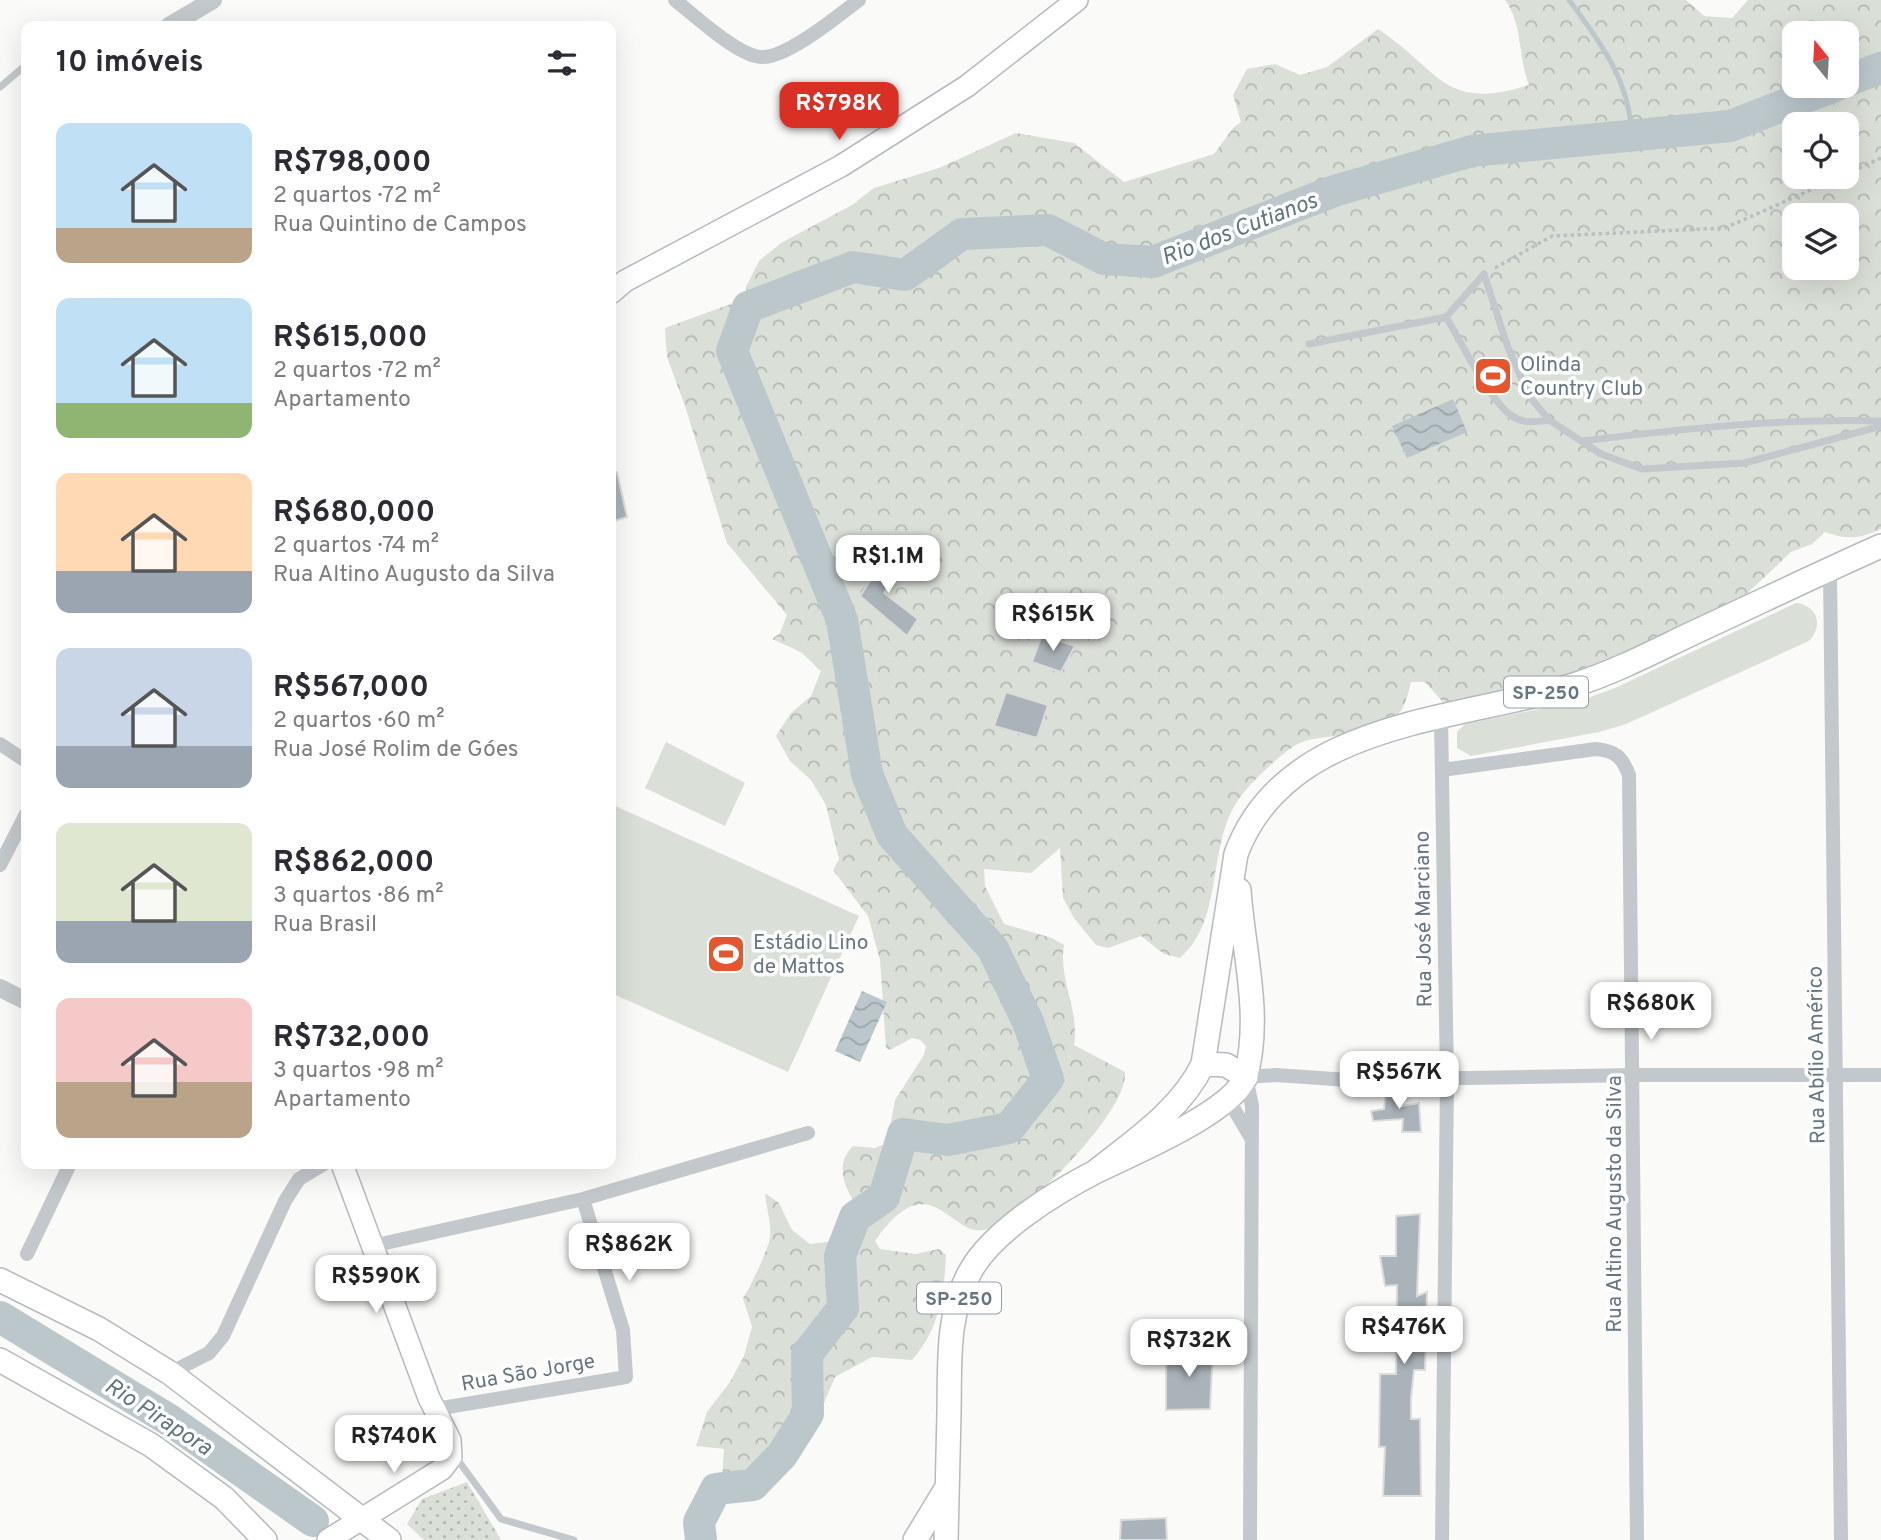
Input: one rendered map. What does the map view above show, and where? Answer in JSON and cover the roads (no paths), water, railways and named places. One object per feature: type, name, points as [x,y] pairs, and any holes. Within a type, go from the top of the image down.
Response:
[{"type":"main road","points":[[616,289],[625,281],[841,166],[967,86],[1077,0]]},
{"type":"main road","name":"SP-250","points":[[946,1540],[954,1310],[970,1272],[994,1240],[1095,1172],[1161,1119],[1201,1070],[1236,854],[1244,834],[1265,801],[1290,777],[1354,743],[1441,717],[1577,684],[1641,658],[1881,546]]},
{"type":"main road","name":"SP-250","points":[[1095,1172],[1158,1143],[1228,1099],[1246,1077],[1253,1016],[1242,939],[1236,854]]},
{"type":"main road","points":[[1228,1099],[1208,1093],[1201,1070],[1226,1065],[1246,1077]]},
{"type":"main road","points":[[328,1540],[442,1469],[451,1454],[450,1440],[429,1398],[344,1169]]},
{"type":"main road","points":[[0,1280],[99,1329],[170,1373],[388,1540]]},
{"type":"main road","points":[[0,1360],[151,1445],[224,1498],[265,1540]]},
{"type":"main road","name":"SP-250","points":[[915,1540],[948,1486]]},
{"type":"street","points":[[177,21],[213,0]]},
{"type":"street","points":[[675,0],[741,50],[761,57],[790,46],[859,0]]},
{"type":"street","name":"Rua Abílio Américo","points":[[1830,569],[1838,1076],[1841,1540]]},
{"type":"street","name":"Rua José Marciano","points":[[1441,717],[1447,1079],[1442,1540]]},
{"type":"street","points":[[0,744],[21,758]]},
{"type":"street","name":"Rua Altino Augusto da Silva","points":[[1442,770],[1596,750],[1613,751],[1623,761],[1629,775],[1637,1540]]},
{"type":"street","points":[[0,865],[21,824]]},
{"type":"street","points":[[0,988],[21,998]]},
{"type":"street","points":[[1250,1540],[1252,1106],[1246,1077],[1447,1079],[1634,1074],[1881,1075]]},
{"type":"street","points":[[1228,1099],[1252,1139]]},
{"type":"street","points":[[372,1246],[583,1199],[808,1133]]},
{"type":"street","points":[[27,1254],[68,1169]]},
{"type":"street","points":[[170,1373],[209,1353],[223,1336],[285,1201],[299,1179],[316,1169]]},
{"type":"street","name":"Rua São Jorge","points":[[436,1409],[626,1377],[622,1330],[583,1199]]},
{"type":"lane","points":[[0,87],[21,69]]},
{"type":"lane","points":[[1309,344],[1446,317],[1484,274],[1507,345],[1530,396],[1549,420],[1601,454],[1642,469],[1744,463],[1881,426]]},
{"type":"lane","points":[[1446,317],[1500,405],[1514,418],[1531,423],[1549,420]]},
{"type":"lane","points":[[1581,441],[1657,432],[1825,419],[1881,421]]},
{"type":"lane","points":[[451,1454],[501,1519],[574,1540]]},
{"type":"water","points":[[1453,399],[1467,432],[1407,458],[1392,426]]},
{"type":"water","points":[[862,991],[887,1002],[860,1062],[835,1051]]},
{"type":"waterway","points":[[1569,0],[1602,47],[1620,81],[1630,117],[1631,136]]},
{"type":"waterway","name":"Rio dos Cutianos","points":[[1859,76],[1881,68]]},
{"type":"waterway","name":"Rio dos Cutianos","points":[[701,1540],[699,1522],[716,1489],[753,1485],[782,1455],[808,1414],[807,1354],[843,1308],[840,1256],[855,1217],[884,1197],[903,1134],[948,1140],[1009,1128],[1048,1079],[1028,1022],[993,949],[892,835],[867,774],[842,620],[732,351],[748,307],[853,267],[905,275],[962,234],[1048,230],[1104,259],[1153,262],[1334,191],[1472,151],[1730,126],[1804,98]]},
{"type":"waterway","name":"Rio Pirapora","points":[[0,1317],[171,1421],[313,1521]]},
{"type":"place","name":"Olinda Country Club","points":[[1493,376]]},
{"type":"place","name":"Estádio Lino de Mattos","points":[[726,954]]}]
